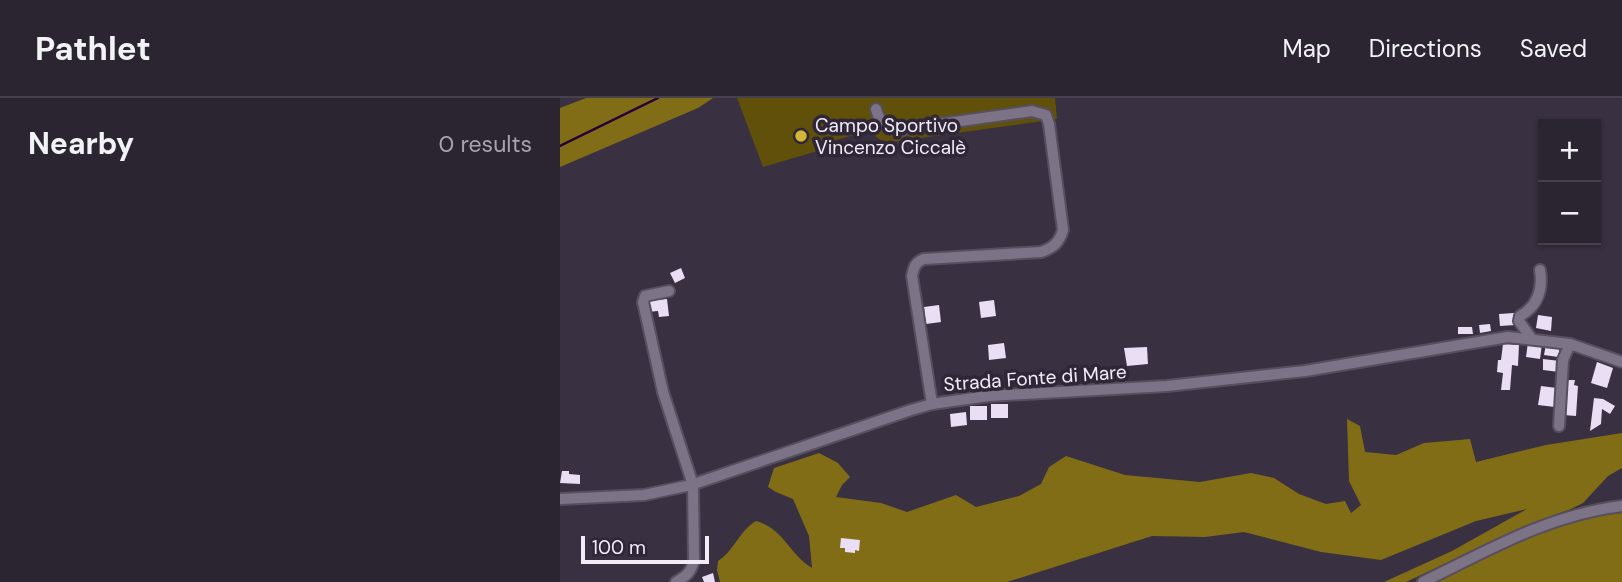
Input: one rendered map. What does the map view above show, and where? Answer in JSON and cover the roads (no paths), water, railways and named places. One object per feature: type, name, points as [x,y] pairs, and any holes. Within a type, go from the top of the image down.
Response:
[{"type":"street","points":[[876,109],[878,118],[884,125],[897,130],[1032,111],[1046,116],[1049,124],[1063,230],[1060,241],[1041,253],[925,259],[917,262],[914,268],[912,276],[932,404]]},
{"type":"street","points":[[1531,338],[1519,321],[1520,316],[1530,310],[1537,298],[1542,284],[1540,270]]},
{"type":"street","points":[[669,291],[645,296],[643,302],[663,392],[693,485],[694,560],[692,570],[676,582]]},
{"type":"street","name":"Strada Fonte di Mare","points":[[560,499],[644,495],[693,485],[932,404],[988,396],[1167,386],[1306,371],[1508,337],[1570,344],[1622,362]]},
{"type":"street","points":[[1559,426],[1563,360],[1570,344]]},
{"type":"street","points":[[1423,582],[1525,532],[1580,512],[1622,506]]},
{"type":"waterway","points":[[560,146],[658,98]]},
{"type":"place","name":"Campo Sportivo Vincenzo Ciccalè","points":[[801,136]]}]
